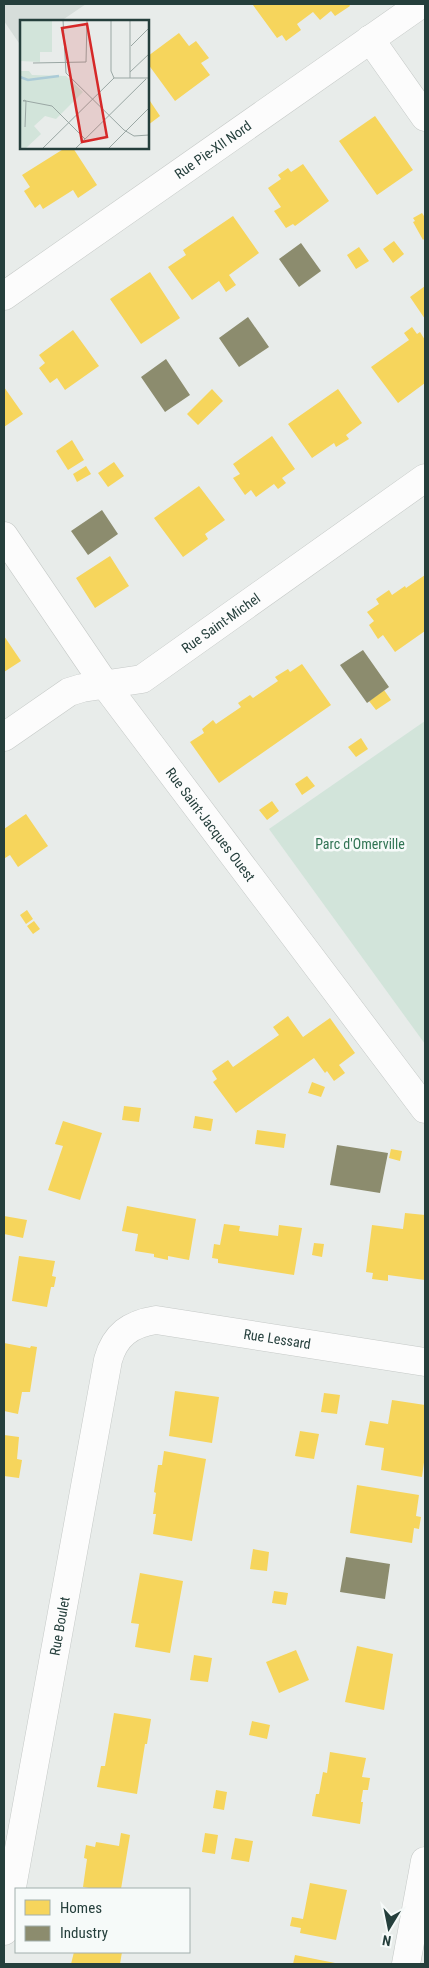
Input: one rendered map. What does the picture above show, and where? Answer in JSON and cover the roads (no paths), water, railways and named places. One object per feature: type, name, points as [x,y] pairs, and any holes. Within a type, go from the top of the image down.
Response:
[{"type":"street","name":"Rue Pie-XII Nord","points":[[4,296],[421,4]]},
{"type":"street","points":[[370,39],[425,117]]},
{"type":"street","name":"Rue Saint-Michel","points":[[4,737],[69,692],[82,688],[106,686],[142,679],[425,478]]},
{"type":"street","name":"Rue Saint-Jacques Ouest","points":[[4,536],[106,686],[425,1109]]},
{"type":"street","name":"Rue Lessard","points":[[130,1327],[142,1322],[156,1320],[425,1362]]},
{"type":"street","name":"Rue Boulet","points":[[4,1931],[108,1360],[115,1341],[130,1327]]},
{"type":"street","points":[[406,1964],[425,1861]]},
{"type":"park label","name":"Parc d'Omerville","points":[[360,844]]}]
